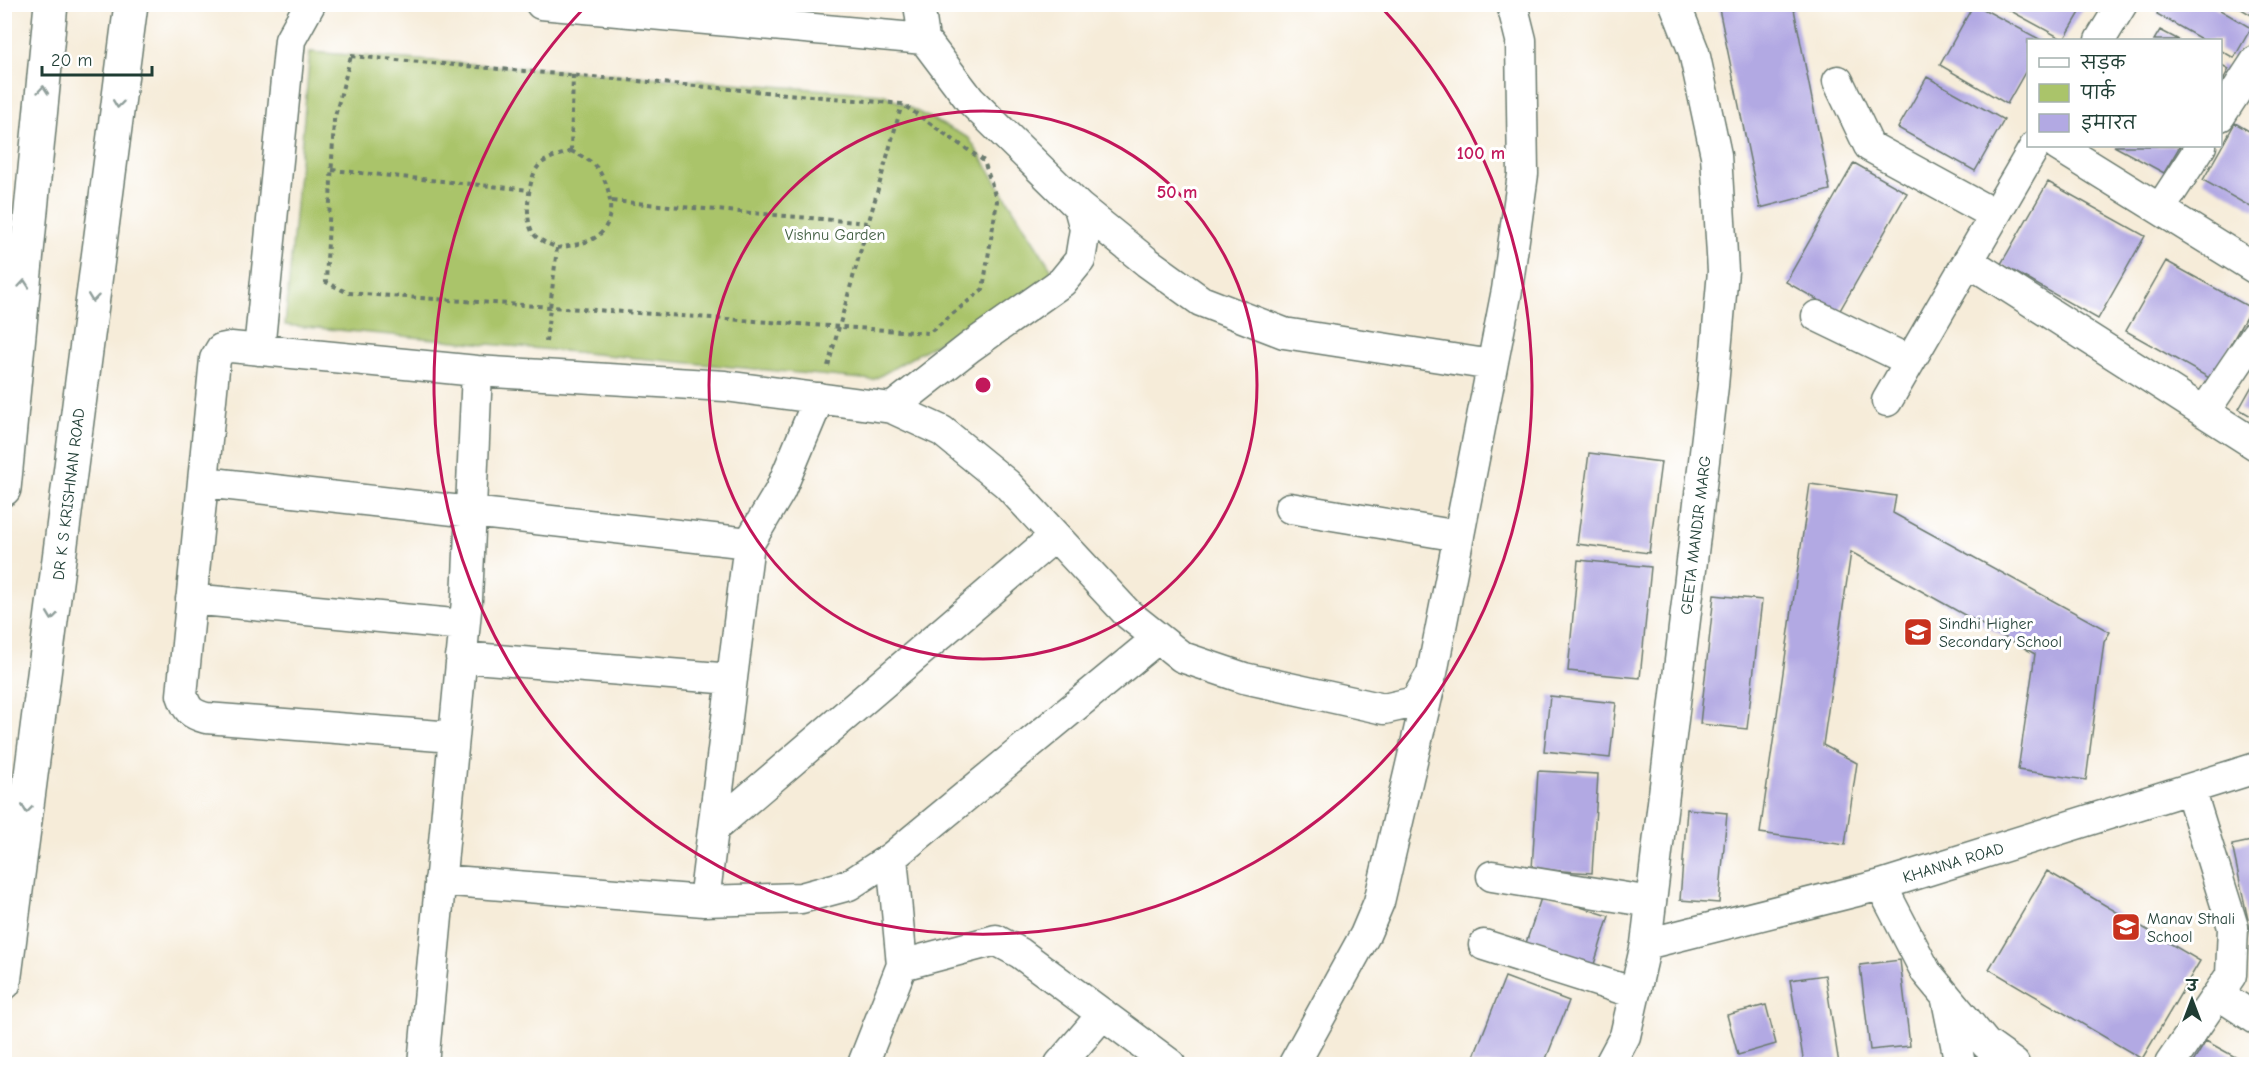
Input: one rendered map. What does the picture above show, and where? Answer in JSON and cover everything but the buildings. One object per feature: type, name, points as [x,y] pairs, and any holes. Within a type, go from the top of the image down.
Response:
[{"type":"street","points":[[4,489],[51,4]]},
{"type":"street","name":"DR K S KRISHNAN ROAD","points":[[4,982],[131,4]]},
{"type":"street","points":[[259,350],[290,40],[310,4]]},
{"type":"street","points":[[541,4],[924,39]]},
{"type":"street","points":[[919,4],[924,39],[970,100],[1079,207],[1147,262],[1201,301],[1284,333],[1492,365]]},
{"type":"street","points":[[1294,1065],[1365,935],[1379,903],[1432,673],[1508,290],[1523,174],[1521,40],[1512,4]]},
{"type":"street","name":"GEETA MANDIR MARG","points":[[1610,1065],[1625,1036],[1646,944],[1713,386],[1723,271],[1716,155],[1694,52],[1675,4]]},
{"type":"street","points":[[2101,39],[2122,4]]},
{"type":"street","points":[[2222,113],[2255,64]]},
{"type":"street","points":[[1838,81],[1869,146],[1995,215]]},
{"type":"street","points":[[1887,401],[2034,147]]},
{"type":"street","points":[[2060,147],[2256,269]]},
{"type":"street","points":[[2160,209],[2200,147]]},
{"type":"street","points":[[892,408],[970,347],[1062,282],[1080,260],[1085,229],[1079,207]]},
{"type":"street","points":[[1968,261],[2256,445]]},
{"type":"street","points":[[1818,316],[1910,361]]},
{"type":"street","points":[[2204,412],[2256,335]]},
{"type":"street","points":[[453,736],[206,718],[193,715],[186,707],[182,695],[191,599],[215,359],[221,349],[259,350],[477,371],[725,386],[892,408],[942,431],[1007,484],[1128,614],[1182,657],[1244,678],[1384,709],[1415,702],[1432,673]]},
{"type":"street","points":[[423,1065],[464,625],[477,371]]},
{"type":"street","points":[[704,901],[749,543],[780,491],[819,398]]},
{"type":"street","points":[[204,482],[749,543]]},
{"type":"street","points":[[1290,508],[1459,536]]},
{"type":"street","points":[[714,828],[1055,536]]},
{"type":"street","points":[[191,599],[464,625]]},
{"type":"street","points":[[440,880],[704,901],[801,898],[826,893],[849,885],[892,857],[1158,638]]},
{"type":"street","points":[[461,657],[732,679]]},
{"type":"street","name":"KHANNA ROAD","points":[[1646,944],[1881,885],[2256,768]]},
{"type":"street","points":[[2170,1065],[2231,975],[2233,927],[2190,789]]},
{"type":"street","points":[[863,1065],[902,965],[892,857]]},
{"type":"street","points":[[1492,876],[1651,902]]},
{"type":"street","points":[[1881,885],[1926,972],[1986,1044],[2014,1065]]},
{"type":"street","points":[[902,965],[996,940],[1020,953],[1170,1065]]},
{"type":"street","points":[[1484,945],[1635,993]]},
{"type":"street","points":[[2218,994],[2256,1019]]},
{"type":"street","points":[[1946,997],[1960,1065]]},
{"type":"street","points":[[1060,1065],[1103,1014]]},
{"type":"path","points":[[351,56],[573,75],[902,104],[984,161],[997,201],[983,289],[929,333],[348,293],[326,282],[334,120],[351,56]]},
{"type":"path","points":[[571,151],[573,75]]},
{"type":"path","points":[[819,398],[902,104]]},
{"type":"path","points":[[571,151],[589,160],[602,174],[612,207],[603,231],[589,241],[557,248],[534,235],[527,220],[530,190],[538,167],[550,159],[571,151]]},
{"type":"path","points":[[332,170],[530,190]]},
{"type":"path","points":[[612,201],[868,223]]},
{"type":"path","points":[[545,349],[557,248]]},
{"type":"green space","name":"Vishnu Garden","points":[[310,52],[883,94],[969,138],[1055,275],[873,380],[285,325]]},
{"type":"place","name":"Sindhi Higher Secondary School","points":[[1918,632]]},
{"type":"place","name":"Manav Sthali School","points":[[2126,927]]}]
